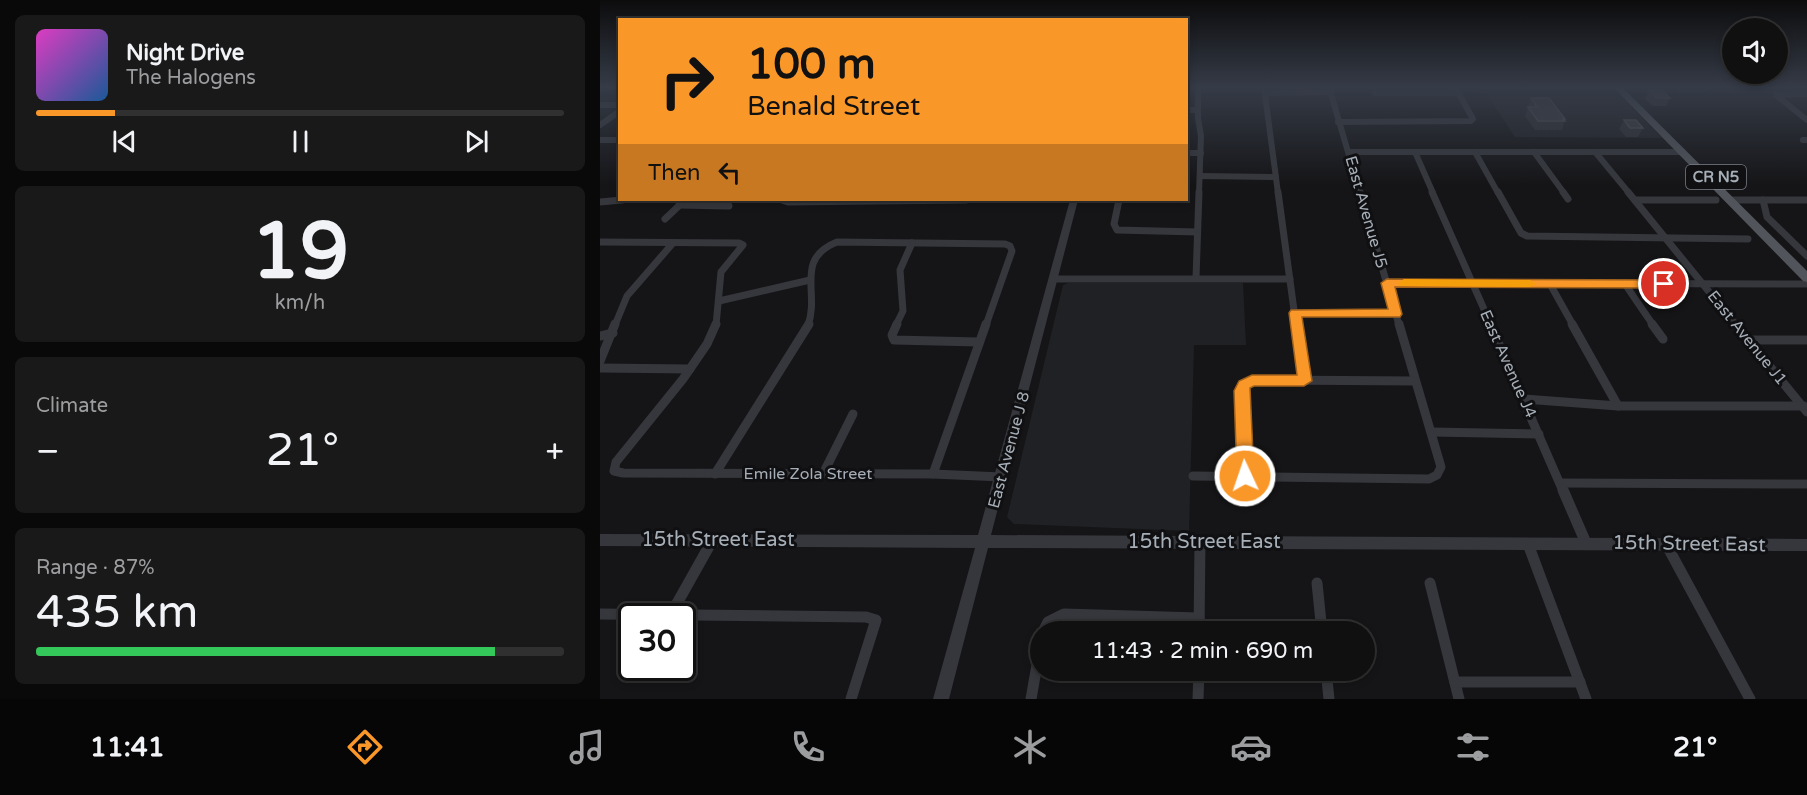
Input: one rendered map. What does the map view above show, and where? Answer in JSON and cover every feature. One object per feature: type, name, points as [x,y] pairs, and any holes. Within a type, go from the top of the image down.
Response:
[{"type":"main road","points":[[1652,120],[1656,123]]},
{"type":"main road","name":"CR N5","points":[[1653,120],[1683,152],[1807,267]]},
{"type":"main road","name":"CR N5","points":[[1656,123],[1677,139],[1807,278]]},
{"type":"street","points":[[1196,278],[1201,153],[1199,120]]},
{"type":"street","points":[[1269,120],[1304,381]]},
{"type":"street","points":[[1338,122],[1472,120]]},
{"type":"street","name":"East Avenue J5","points":[[1245,476],[1429,479],[1437,475],[1441,467],[1338,122]]},
{"type":"street","points":[[600,140],[618,140]]},
{"type":"street","points":[[1348,152],[1683,152]]},
{"type":"street","name":"East Avenue J4","points":[[1415,152],[1586,543]]},
{"type":"street","points":[[1475,152],[1521,232],[1527,237],[1748,239]]},
{"type":"street","points":[[1534,152],[1568,199]]},
{"type":"street","points":[[1188,153],[1201,153]]},
{"type":"street","name":"East Avenue J1","points":[[1596,153],[1805,408]]},
{"type":"street","points":[[1200,176],[1276,177]]},
{"type":"street","points":[[600,202],[618,200]]},
{"type":"street","points":[[1635,200],[1716,200]]},
{"type":"street","points":[[1736,200],[1807,200]]},
{"type":"street","points":[[1763,200],[1767,217],[1807,256]]},
{"type":"street","points":[[665,219],[684,201]]},
{"type":"street","name":"East Avenue J 8","points":[[941,699],[985,541],[1074,201]]},
{"type":"street","points":[[1119,201],[1114,224],[1117,230],[1197,232]]},
{"type":"street","points":[[679,206],[729,206]]},
{"type":"street","points":[[600,242],[739,243],[744,245],[721,272],[716,327],[690,369],[600,368]]},
{"type":"street","points":[[600,361],[627,296],[673,243]]},
{"type":"street","points":[[912,243],[900,270],[903,311],[892,335],[894,340],[979,342]]},
{"type":"street","points":[[715,474],[809,323],[811,314],[810,267],[823,247],[828,244],[1005,244],[1010,246],[1012,251],[933,474]]},
{"type":"street","points":[[1053,279],[1290,279]]},
{"type":"street","points":[[719,301],[810,280]]},
{"type":"street","points":[[1387,283],[1807,284]]},
{"type":"street","points":[[1550,284],[1618,406]]},
{"type":"street","points":[[1625,284],[1663,339]]},
{"type":"street","points":[[1295,313],[1395,314]]},
{"type":"street","points":[[600,336],[613,333]]},
{"type":"street","points":[[1748,339],[1807,340]]},
{"type":"street","name":"Emile Zola Street","points":[[690,369],[616,462],[614,471],[715,474],[933,474],[1002,477]]},
{"type":"street","points":[[1193,476],[1245,476],[1242,391],[1244,385],[1252,380],[1415,381]]},
{"type":"street","points":[[1524,399],[1618,406],[1805,408]]},
{"type":"street","points":[[824,474],[853,414]]},
{"type":"street","points":[[1431,432],[1539,434]]},
{"type":"street","points":[[1560,483],[1807,484]]},
{"type":"street","name":"15th Street East","points":[[600,540],[1807,545]]},
{"type":"street","points":[[677,603],[712,541]]},
{"type":"street","points":[[1048,621],[1064,614],[1199,618],[1200,542]]},
{"type":"street","points":[[1528,544],[1586,699]]},
{"type":"street","points":[[1666,544],[1750,699]]},
{"type":"street","points":[[1317,583],[1321,621]]},
{"type":"street","points":[[1431,583],[1459,699]]},
{"type":"street","points":[[600,614],[618,614]]},
{"type":"street","points":[[696,614],[866,616],[876,620],[876,629],[851,699]]},
{"type":"street","points":[[1031,699],[1034,681]]},
{"type":"street","points":[[1198,699],[1199,681]]},
{"type":"street","points":[[1327,681],[1329,699]]},
{"type":"street","points":[[1455,682],[1580,682]]},
{"type":"shaded area","points":[[1504,120],[1644,120],[1662,138],[1515,137]]},
{"type":"shaded area","points":[[1068,283],[1243,283],[1246,345],[1194,345],[1189,531],[1014,524],[1007,517],[1063,285]]},
{"type":"building","points":[[1537,120],[1565,121],[1538,121]]},
{"type":"building","points":[[1624,120],[1636,120],[1643,128],[1630,128]]},
{"type":"slow traffic","points":[[1404,283],[1530,284]]},
{"type":"route","points":[[1245,476],[1242,391],[1244,385],[1252,380],[1304,381],[1295,313],[1395,314],[1387,283],[1664,284]]}]
